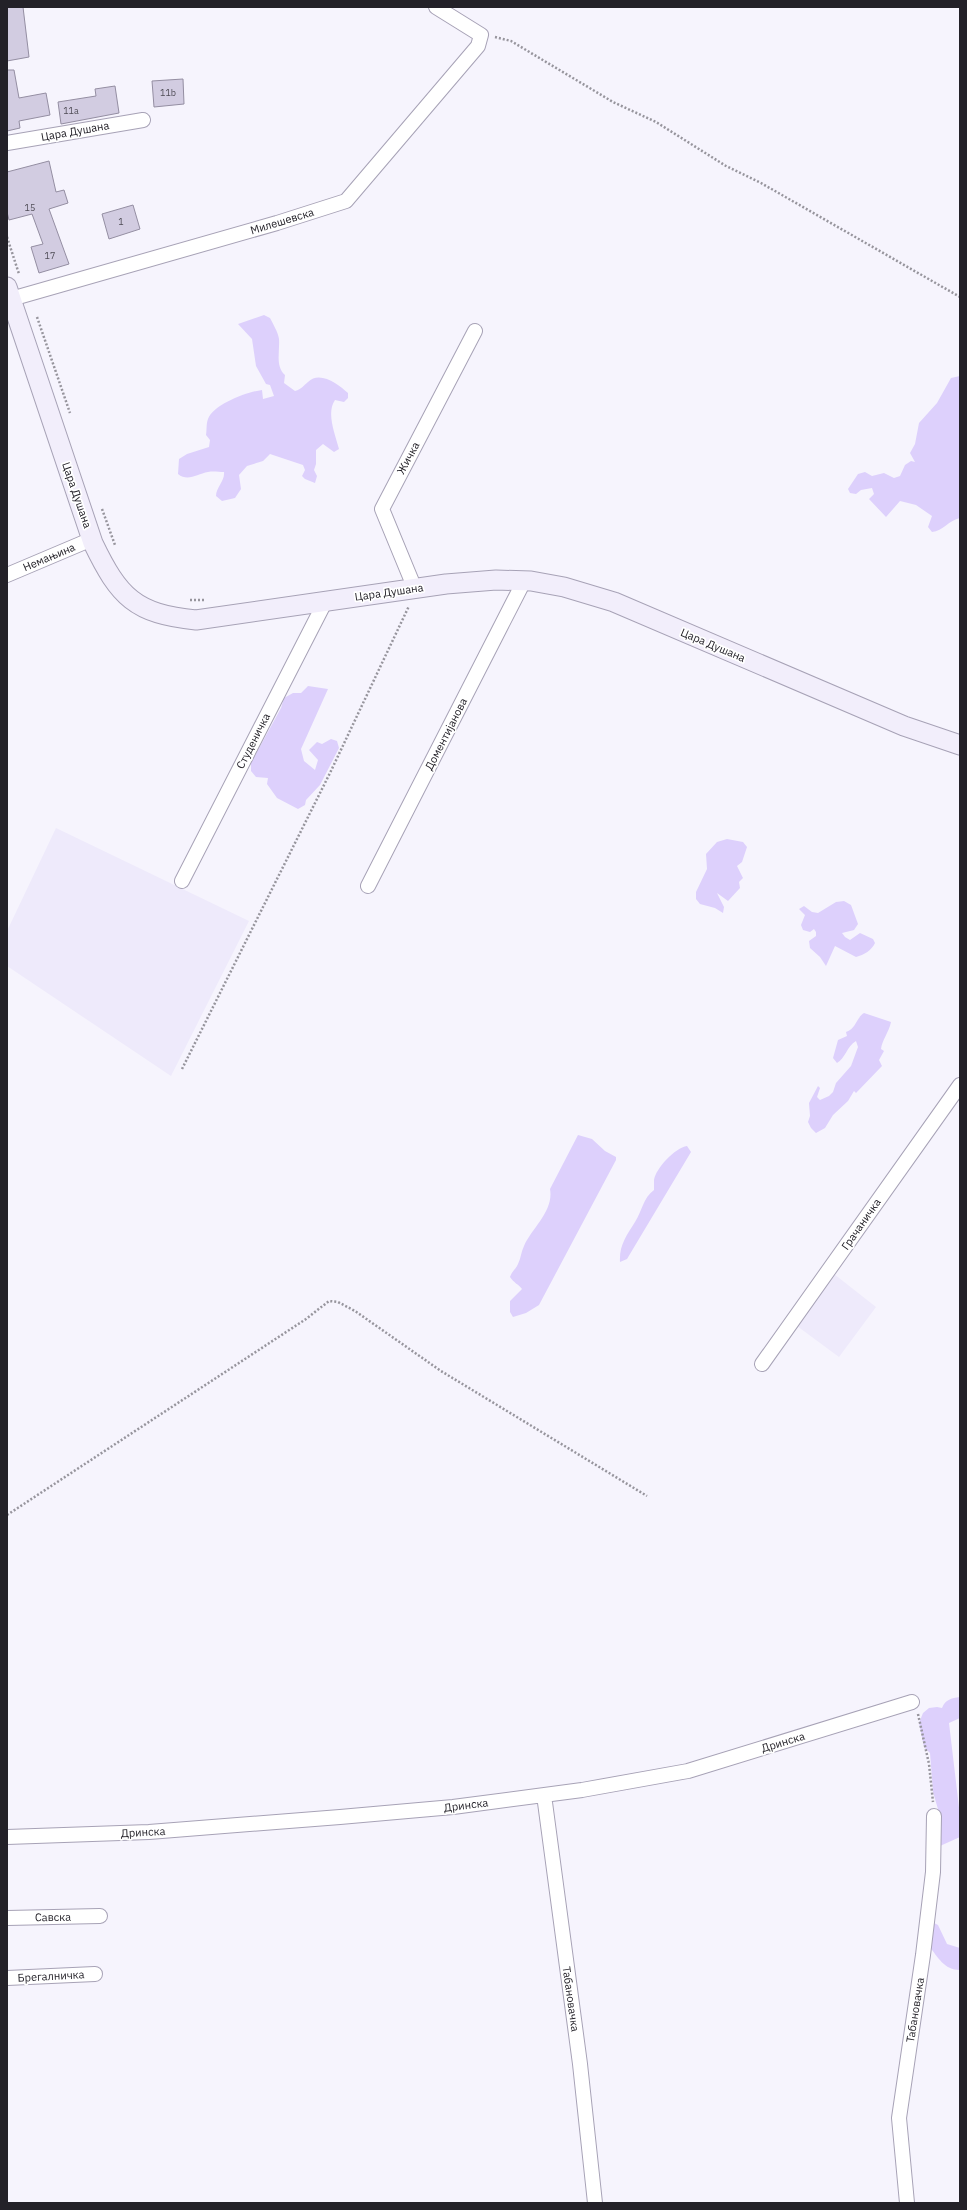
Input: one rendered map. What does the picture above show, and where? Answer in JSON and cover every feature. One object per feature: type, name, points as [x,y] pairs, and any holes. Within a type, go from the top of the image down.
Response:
[{"type":"street","points":[[436,7],[481,35]]},
{"type":"street","name":"Милешевска","points":[[9,293],[278,223],[346,201],[472,56],[478,46],[481,35]]},
{"type":"street","name":"Цара Душана","points":[[7,143],[143,120]]},
{"type":"street","name":"Цара Душана","points":[[9,293],[92,539],[104,566],[122,593],[149,612],[175,618],[196,620],[413,589],[496,580],[524,581],[564,587],[614,602],[904,726],[960,745]]},
{"type":"street","name":"Жичка","points":[[413,589],[382,509],[475,331]]},
{"type":"street","name":"Немањина","points":[[7,575],[92,539]]},
{"type":"street","name":"Доментијанова","points":[[368,886],[524,581]]},
{"type":"street","name":"Студеничка","points":[[182,881],[325,602]]},
{"type":"street","name":"Грачаничка","points":[[762,1364],[960,1085]]},
{"type":"street","name":"Дринска","points":[[7,1837],[149,1832],[453,1806],[544,1795],[688,1771],[912,1702]]},
{"type":"street","name":"Табановачка","points":[[544,1795],[580,2064],[595,2203]]},
{"type":"street","name":"Табановачка","points":[[907,2203],[899,2118],[923,1956],[933,1872],[934,1816]]},
{"type":"street","name":"Савска","points":[[7,1918],[100,1916]]},
{"type":"street","name":"Брегалничка","points":[[7,1978],[95,1974]]},
{"type":"path","points":[[481,35],[511,41],[613,102],[656,122],[726,166],[762,183],[960,296]]},
{"type":"path","points":[[182,1069],[314,807],[407,614],[413,589]]},
{"type":"path","points":[[7,1515],[306,1319],[329,1301],[338,1302],[355,1311],[467,1387],[647,1496]]},
{"type":"path","points":[[912,1702],[920,1720],[929,1764],[934,1816]]},
{"type":"shaded area","points":[[264,315],[270,318],[278,336],[279,363],[285,375],[284,383],[295,391],[313,379],[324,378],[340,386],[348,393],[348,398],[344,402],[335,400],[331,411],[332,424],[339,449],[334,452],[323,444],[316,450],[316,464],[314,470],[317,476],[315,483],[305,479],[302,476],[305,470],[303,465],[270,454],[263,461],[247,466],[239,475],[241,489],[235,498],[222,501],[216,496],[216,493],[223,478],[224,472],[208,472],[193,477],[185,477],[178,474],[179,459],[187,454],[209,447],[210,440],[206,435],[207,423],[211,414],[217,408],[240,396],[262,390],[263,399],[274,396],[270,385],[266,384],[256,366],[252,339],[238,324]]},
{"type":"shaded area","points":[[960,376],[960,518],[939,530],[932,532],[928,527],[932,516],[916,505],[900,501],[886,517],[869,499],[874,494],[872,488],[861,490],[856,494],[850,493],[848,489],[858,474],[865,472],[872,476],[884,473],[894,478],[900,476],[905,465],[911,461],[915,462],[910,453],[915,444],[919,423],[937,403],[951,378]]},
{"type":"shaded area","points":[[308,686],[328,689],[301,749],[304,761],[315,770],[318,760],[309,750],[317,742],[322,744],[331,739],[337,741],[339,748],[320,785],[306,800],[305,805],[298,809],[277,798],[267,784],[268,778],[256,777],[251,771],[251,763],[281,708],[284,698],[293,693],[301,693]]},
{"type":"shaded area","points":[[56,828],[249,921],[171,1076],[7,966],[7,931]]},
{"type":"shaded area","points":[[727,839],[743,842],[747,847],[742,862],[737,866],[743,878],[739,882],[740,888],[728,901],[717,893],[724,907],[723,913],[715,908],[700,904],[696,899],[696,892],[707,869],[706,854],[717,842]]},
{"type":"shaded area","points":[[844,901],[851,905],[858,924],[854,930],[842,933],[850,940],[860,933],[873,939],[875,943],[867,952],[856,957],[835,946],[826,966],[820,957],[810,948],[809,941],[816,936],[816,932],[814,929],[810,932],[803,930],[801,925],[805,915],[799,909],[804,906],[812,912],[818,913],[836,902]]},
{"type":"shaded area","points":[[864,1013],[891,1022],[881,1049],[884,1051],[879,1060],[882,1066],[856,1093],[854,1091],[848,1101],[833,1115],[825,1128],[816,1133],[808,1122],[810,1116],[809,1103],[818,1086],[820,1088],[817,1097],[820,1100],[829,1096],[833,1092],[836,1083],[851,1066],[858,1047],[856,1041],[850,1046],[840,1061],[837,1063],[833,1058],[838,1040],[847,1036],[846,1032],[854,1026]]},
{"type":"shaded area","points":[[578,1135],[592,1139],[605,1151],[616,1157],[616,1160],[539,1305],[526,1313],[513,1317],[510,1312],[510,1301],[522,1289],[510,1277],[520,1260],[523,1248],[546,1212],[549,1205],[550,1189]]},
{"type":"shaded area","points":[[687,1146],[691,1152],[627,1259],[620,1262],[624,1240],[647,1197],[654,1190],[654,1180],[658,1170],[672,1154]]},
{"type":"shaded area","points":[[834,1274],[876,1307],[839,1357],[797,1326]]},
{"type":"shaded area","points":[[960,1697],[960,1718],[949,1723],[960,1816],[960,1837],[940,1846],[940,1816],[933,1792],[930,1753],[924,1747],[919,1723],[923,1713],[929,1708],[942,1708],[949,1700]]},
{"type":"shaded area","points":[[934,1923],[938,1925],[947,1944],[960,1948],[960,1970],[950,1968],[946,1965],[929,1946]]},
{"type":"building","points":[[7,7],[23,7],[29,57],[7,61]]},
{"type":"building","points":[[7,70],[14,70],[19,98],[46,93],[50,115],[19,121],[20,128],[7,131]]},
{"type":"building","points":[[183,79],[184,104],[154,107],[152,81]]},
{"type":"building","points":[[115,86],[119,113],[61,124],[58,102],[96,96],[95,89]]},
{"type":"building","points":[[49,161],[56,192],[64,190],[68,203],[49,209],[69,264],[39,273],[31,247],[43,244],[32,214],[9,220],[7,212],[7,172]]},
{"type":"building","points":[[133,205],[140,229],[109,239],[102,214]]}]
